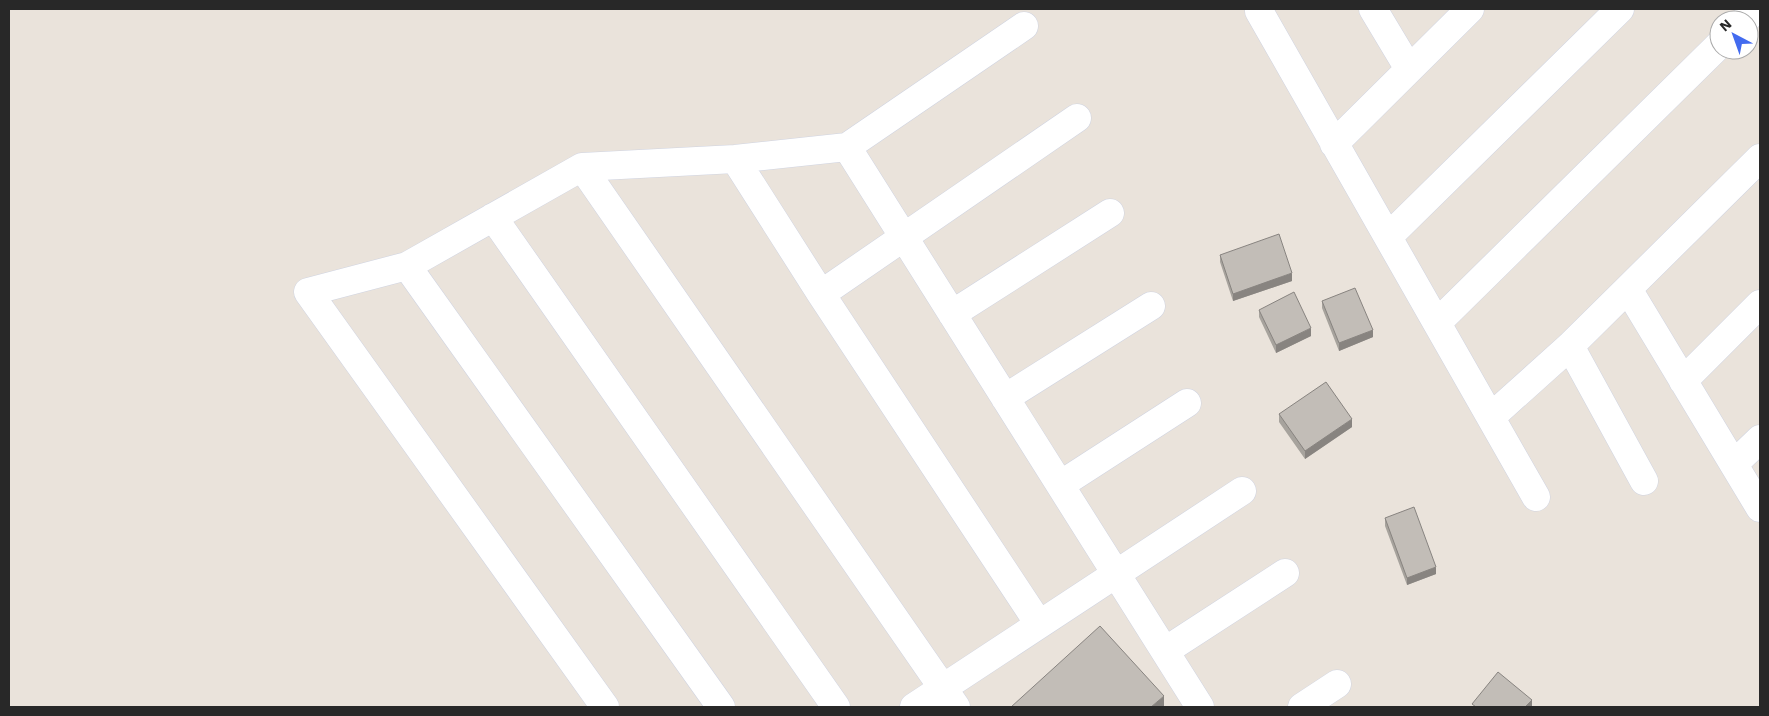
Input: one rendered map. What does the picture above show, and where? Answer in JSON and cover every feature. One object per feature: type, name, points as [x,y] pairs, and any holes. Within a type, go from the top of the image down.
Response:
[{"type":"street","points":[[1373,9],[1409,69]]},
{"type":"street","points":[[1334,144],[1470,9]]},
{"type":"street","points":[[1388,237],[1620,9]]},
{"type":"street","points":[[1259,11],[1536,497]]},
{"type":"street","points":[[605,707],[308,292],[407,266],[582,167],[735,159],[847,147],[1024,26]]},
{"type":"street","points":[[1437,323],[1709,55]]},
{"type":"street","points":[[821,294],[1077,118]]},
{"type":"street","points":[[847,147],[1200,707]]},
{"type":"street","points":[[1491,418],[1570,346],[1760,158]]},
{"type":"street","points":[[735,159],[821,294],[1040,624]]},
{"type":"street","points":[[582,167],[949,698]]},
{"type":"street","points":[[952,314],[1110,213]]},
{"type":"street","points":[[493,217],[836,707]]},
{"type":"street","points":[[407,266],[720,707]]},
{"type":"street","points":[[1628,289],[1760,508]]},
{"type":"street","points":[[1683,380],[1760,304]]},
{"type":"street","points":[[1005,398],[1151,306]]},
{"type":"street","points":[[1570,346],[1644,481]]},
{"type":"street","points":[[1060,485],[1187,403]]},
{"type":"street","points":[[1734,464],[1760,439]]},
{"type":"street","points":[[914,707],[949,698],[1040,624],[1242,491]]},
{"type":"street","points":[[1165,651],[1285,573]]},
{"type":"street","points":[[1302,707],[1337,684]]},
{"type":"building","points":[[1279,234],[1292,273],[1233,294],[1220,255]]},
{"type":"building","points":[[1355,288],[1373,330],[1339,343],[1322,301]]},
{"type":"building","points":[[1294,292],[1311,328],[1276,345],[1259,310]]},
{"type":"building","points":[[1326,382],[1352,419],[1305,451],[1279,414]]},
{"type":"building","points":[[1414,507],[1436,567],[1407,578],[1385,518]]},
{"type":"building","points":[[1100,626],[1164,696],[1151,707],[1011,707]]},
{"type":"building","points":[[1498,672],[1532,700],[1525,707],[1476,707],[1472,704]]}]
